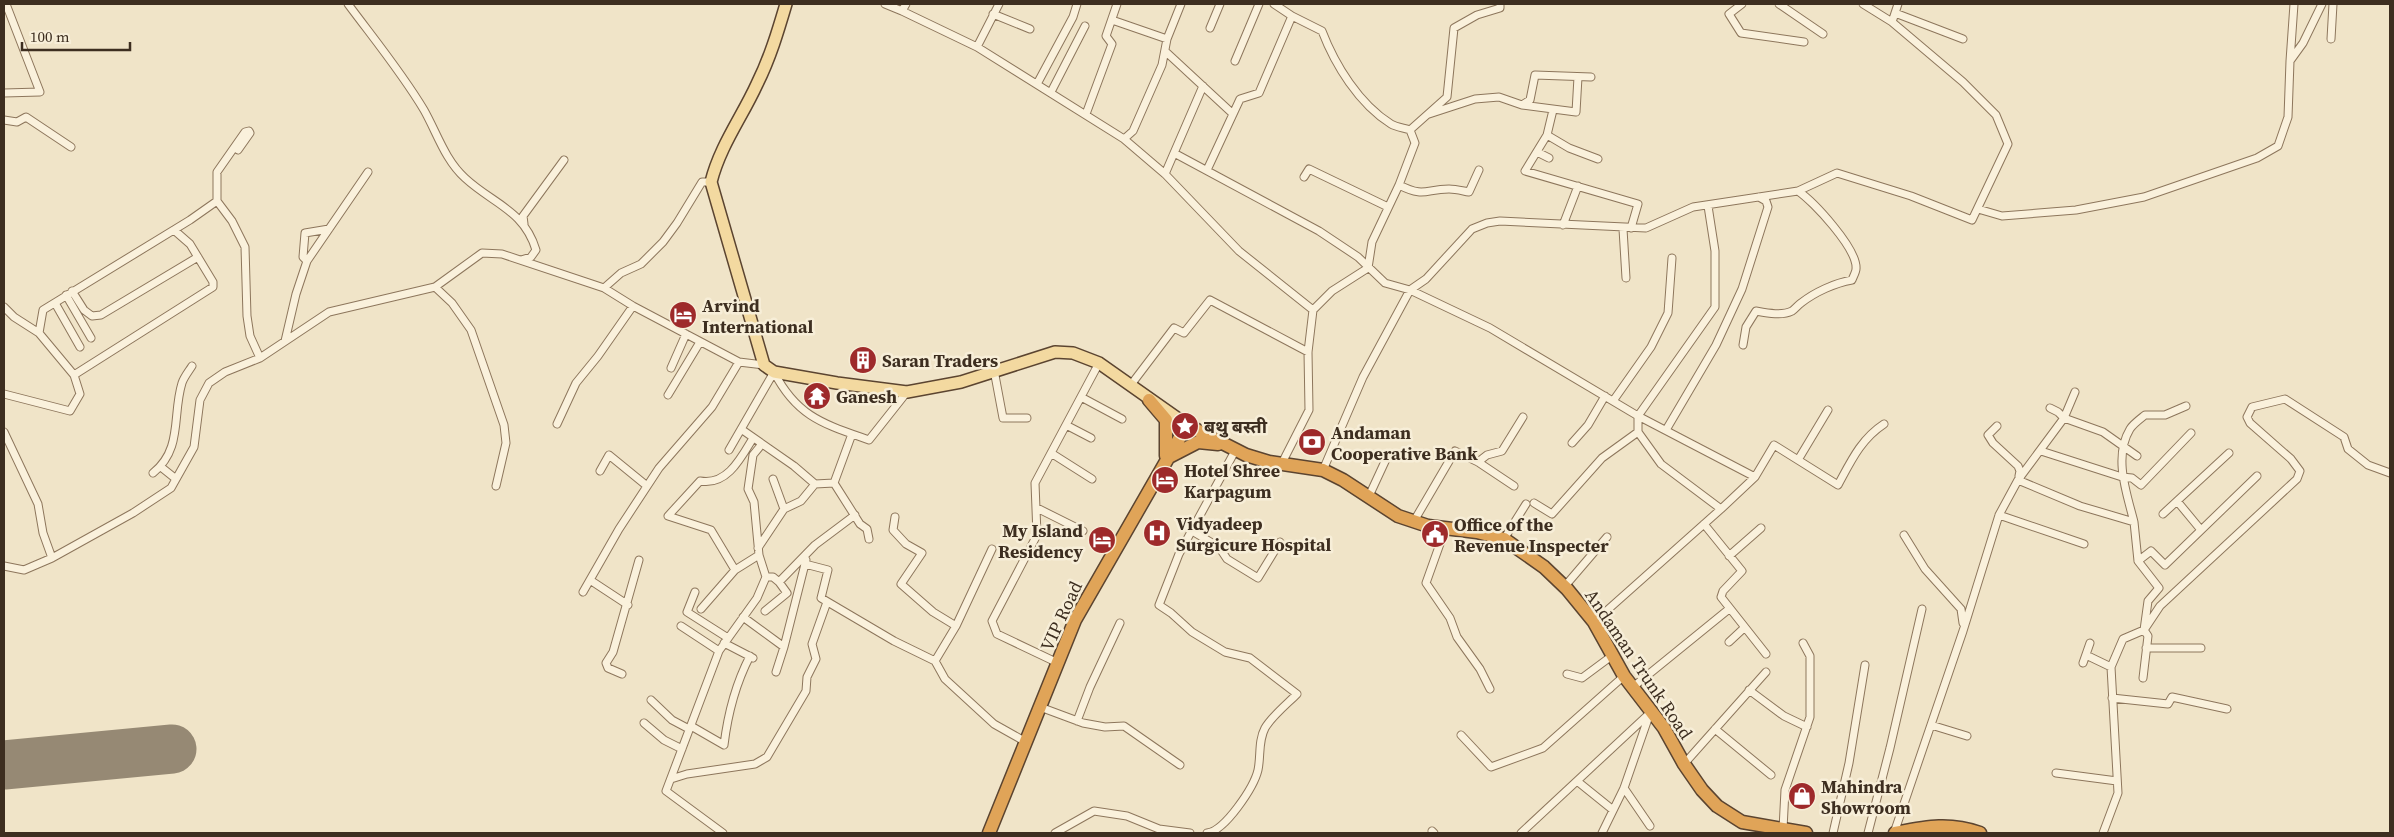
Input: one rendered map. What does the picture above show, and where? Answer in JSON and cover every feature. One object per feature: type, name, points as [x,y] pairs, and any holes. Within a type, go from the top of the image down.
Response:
[{"type":"highway","points":[[1149,400],[1166,420],[1166,459],[1198,442],[1232,448]]},
{"type":"highway","name":"Andaman Trunk Road","points":[[1187,425],[1232,448],[1269,462],[1282,462],[1323,470],[1344,480],[1398,516],[1428,526],[1446,527],[1504,539],[1544,567],[1565,586],[1594,622],[1624,676],[1664,728],[1684,764],[1702,790],[1717,806],[1742,822],[1806,833]]},
{"type":"highway","name":"VIP Road","points":[[989,833],[1075,620],[1187,425]]},
{"type":"highway","points":[[1894,833],[1915,831],[1934,826],[1962,827],[1980,833]]},
{"type":"main road","points":[[786,4],[768,61],[717,159],[710,182],[764,365],[774,372],[837,383],[907,392],[962,382],[994,370],[1055,352],[1073,352],[1099,363],[1187,425]]},
{"type":"street","points":[[4,93],[40,92],[6,4]]},
{"type":"street","points":[[348,4],[409,88],[424,111],[440,144],[464,177],[514,214],[531,233],[536,250],[531,257],[521,260]]},
{"type":"street","points":[[884,4],[904,7],[977,47],[1124,139],[1165,174],[1239,251],[1313,310]]},
{"type":"street","points":[[977,47],[999,4]]},
{"type":"street","points":[[1038,84],[1073,17],[1077,4]]},
{"type":"street","points":[[1086,114],[1112,44],[1106,36],[1117,4]]},
{"type":"street","points":[[1124,139],[1133,131],[1162,65],[1167,39],[1181,4]]},
{"type":"street","points":[[1210,28],[1220,4]]},
{"type":"street","points":[[1235,61],[1259,4]]},
{"type":"street","points":[[1274,4],[1292,16],[1322,31],[1330,54],[1364,101],[1392,125],[1410,130]]},
{"type":"street","points":[[1410,130],[1447,97],[1454,28],[1477,15],[1500,8],[1500,4]]},
{"type":"street","points":[[1742,4],[1729,14],[1741,33],[1804,42]]},
{"type":"street","points":[[1779,4],[1823,34]]},
{"type":"street","points":[[1323,470],[1363,377],[1410,290],[1426,279],[1472,229],[1487,223],[1500,221],[1623,229],[1646,228],[1693,207],[1798,191],[1837,173],[1911,196],[1972,220],[2008,144],[1996,116],[1963,82],[1892,22],[1863,4]]},
{"type":"street","points":[[1892,22],[1898,4]]},
{"type":"street","points":[[1978,209],[2002,216],[2095,206],[2144,197],[2256,158],[2278,146],[2288,117],[2294,4]]},
{"type":"street","points":[[2290,61],[2303,43],[2322,4]]},
{"type":"street","points":[[2331,39],[2333,4]]},
{"type":"street","points":[[1895,13],[1962,39]]},
{"type":"street","points":[[994,14],[1030,29]]},
{"type":"street","points":[[1206,170],[1240,99],[1259,93],[1292,16]]},
{"type":"street","points":[[1112,20],[1167,39]]},
{"type":"street","points":[[1051,92],[1085,26]]},
{"type":"street","points":[[1165,51],[1233,114]]},
{"type":"street","points":[[1522,105],[1530,100],[1534,75],[1591,77]]},
{"type":"street","points":[[1427,115],[1476,99],[1499,97],[1522,105],[1576,112],[1578,77]]},
{"type":"street","points":[[1165,174],[1203,86]]},
{"type":"street","points":[[1553,110],[1546,135],[1525,171],[1638,204],[1631,228]]},
{"type":"street","points":[[4,120],[17,122],[26,117],[71,147]]},
{"type":"street","points":[[1282,462],[1309,410],[1308,352],[1313,310],[1332,291],[1368,268],[1372,242],[1399,185],[1415,144],[1410,130]]},
{"type":"street","points":[[238,150],[250,132],[245,132],[217,172],[217,201],[232,221],[245,247],[247,316],[250,336],[260,358]]},
{"type":"street","points":[[1546,135],[1569,148],[1598,159]]},
{"type":"street","points":[[1537,152],[1549,158]]},
{"type":"street","points":[[1174,153],[1319,231],[1358,257],[1385,283],[1410,290],[1490,328],[1638,416],[1755,477]]},
{"type":"street","points":[[526,227],[523,216],[564,160]]},
{"type":"street","points":[[1304,178],[1309,169],[1388,207]]},
{"type":"street","points":[[1399,185],[1414,193],[1429,193],[1448,189],[1469,192],[1479,170]]},
{"type":"street","points":[[285,341],[296,294],[307,261],[368,172]]},
{"type":"street","points":[[604,288],[621,273],[641,264],[663,242],[702,182],[710,182]]},
{"type":"street","points":[[1563,225],[1578,186]]},
{"type":"street","points":[[1743,345],[1746,327],[1756,311],[1774,314],[1792,311],[1801,302],[1840,282],[1852,280],[1856,268],[1853,254],[1808,197],[1798,191]]},
{"type":"street","points":[[1666,430],[1716,345],[1742,289],[1768,207],[1766,201],[1759,197]]},
{"type":"street","points":[[38,333],[44,310],[174,230],[217,201]]},
{"type":"street","points":[[1708,206],[1715,251],[1715,307],[1638,416],[1638,432],[1661,464],[1721,509]]},
{"type":"street","points":[[307,261],[303,257],[305,233],[329,229]]},
{"type":"street","points":[[1623,229],[1626,278]]},
{"type":"street","points":[[74,374],[213,288],[213,282],[190,244],[174,230]]},
{"type":"street","points":[[4,566],[24,570],[52,558],[134,513],[170,488],[194,447],[200,400],[210,383],[225,372],[260,358],[329,312],[435,287],[482,253],[502,254],[604,288],[633,306],[739,362],[764,365]]},
{"type":"street","points":[[69,293],[92,316],[101,315],[198,257]]},
{"type":"street","points":[[1614,401],[1650,347],[1668,313],[1672,258]]},
{"type":"street","points":[[435,287],[452,303],[471,330],[504,425],[506,443],[496,486]]},
{"type":"street","points":[[69,293],[91,338]]},
{"type":"street","points":[[1130,386],[1174,328],[1184,333],[1210,300],[1308,352]]},
{"type":"street","points":[[55,303],[80,347]]},
{"type":"street","points":[[557,424],[576,384],[633,306]]},
{"type":"street","points":[[4,307],[14,317],[38,333],[74,374],[80,394],[70,411],[4,394]]},
{"type":"street","points":[[671,368],[686,334]]},
{"type":"street","points":[[668,395],[700,342]]},
{"type":"street","points":[[583,592],[659,468],[712,407],[739,362]]},
{"type":"street","points":[[1058,663],[997,634],[992,621],[1037,535],[1035,483],[1099,363]]},
{"type":"street","points":[[153,473],[172,451],[183,382],[192,366]]},
{"type":"street","points":[[994,370],[1003,418],[1027,418]]},
{"type":"street","points":[[729,450],[774,372]]},
{"type":"street","points":[[774,372],[784,391],[797,406],[812,417],[869,440],[907,392]]},
{"type":"street","points":[[1894,833],[1963,631],[1999,515],[2028,464],[2041,451],[2064,418],[2075,392]]},
{"type":"street","points":[[1572,443],[1588,425],[1605,396]]},
{"type":"street","points":[[1081,398],[1122,419]]},
{"type":"street","points":[[2103,833],[2118,793],[2111,667],[2123,639],[2144,630],[2160,606],[2296,479],[2300,471],[2291,459],[2250,423],[2248,417],[2252,407],[2285,399],[2344,437],[2348,449],[2368,465],[2390,473]]},
{"type":"street","points":[[2143,678],[2148,636],[2144,630],[2148,601],[2159,588],[2138,561],[2134,522],[2122,477],[2124,445],[2130,428],[2144,415],[2165,415],[2186,406]]},
{"type":"street","points":[[2050,408],[2064,418],[2103,432],[2137,456]]},
{"type":"street","points":[[1798,460],[1828,410]]},
{"type":"street","points":[[1478,462],[1487,455],[1502,450],[1523,417]]},
{"type":"street","points":[[1594,622],[1755,477],[1774,445],[1838,484],[1860,444],[1870,433],[1884,424]]},
{"type":"street","points":[[1066,425],[1091,438]]},
{"type":"street","points":[[1997,426],[1988,435],[1993,443],[2018,466],[2020,470],[2018,480]]},
{"type":"street","points":[[741,429],[794,466],[815,484],[834,483]]},
{"type":"street","points":[[4,432],[16,453],[38,504],[43,533],[52,558]]},
{"type":"street","points":[[1534,503],[1552,514],[1602,458],[1638,432]]},
{"type":"street","points":[[2041,451],[2122,477],[2132,478],[2141,485],[2191,433]]},
{"type":"street","points":[[834,483],[852,434]]},
{"type":"street","points":[[735,570],[711,530],[668,516],[700,481],[713,482],[721,479],[741,457],[753,438]]},
{"type":"street","points":[[723,833],[666,791],[719,651],[763,588],[766,577],[758,552],[754,502],[748,489],[753,455],[762,444]]},
{"type":"street","points":[[1207,833],[1214,832],[1232,816],[1258,771],[1261,743],[1265,728],[1297,694],[1250,658],[1225,652],[1192,632],[1159,605],[1179,554],[1232,448]]},
{"type":"street","points":[[1414,521],[1455,452],[1478,462],[1514,486]]},
{"type":"street","points":[[2163,514],[2229,452]]},
{"type":"street","points":[[1051,453],[1092,479]]},
{"type":"street","points":[[600,471],[610,455],[647,486]]},
{"type":"street","points":[[1369,496],[1388,455]]},
{"type":"street","points":[[160,467],[176,479]]},
{"type":"street","points":[[2138,561],[2151,551],[2165,565],[2257,476]]},
{"type":"street","points":[[773,479],[784,509]]},
{"type":"street","points":[[2018,480],[2080,506],[2134,522]]},
{"type":"street","points":[[834,483],[860,524],[867,529],[869,539]]},
{"type":"street","points":[[701,608],[735,570],[758,552],[784,509],[801,501],[815,484]]},
{"type":"street","points":[[2177,500],[2201,530]]},
{"type":"street","points":[[1504,539],[1526,504]]},
{"type":"street","points":[[1037,508],[1083,531]]},
{"type":"street","points":[[779,582],[809,552],[855,515]]},
{"type":"street","points":[[1999,515],[2084,544]]},
{"type":"street","points":[[895,517],[893,530],[906,544],[922,553],[901,584],[933,612],[956,626]]},
{"type":"street","points":[[1704,524],[1742,571],[1723,591],[1721,597],[1766,654]]},
{"type":"street","points":[[1446,527],[1426,584],[1446,611],[1457,636],[1480,669],[1490,689]]},
{"type":"street","points":[[1729,556],[1761,528]]},
{"type":"street","points":[[1192,531],[1219,547],[1227,559],[1258,578],[1280,542]]},
{"type":"street","points":[[1904,535],[1925,569],[1961,608],[1964,617],[1963,631]]},
{"type":"street","points":[[1565,586],[1607,537]]},
{"type":"street","points":[[935,661],[956,626],[992,549]]},
{"type":"street","points":[[776,672],[809,552]]},
{"type":"street","points":[[622,674],[608,668],[606,663],[614,652],[639,560]]},
{"type":"street","points":[[805,564],[828,570],[821,598],[894,641],[935,661],[945,679],[994,724],[1026,742]]},
{"type":"street","points":[[765,611],[787,593],[773,577],[766,577]]},
{"type":"street","points":[[590,580],[628,605]]},
{"type":"street","points":[[651,700],[672,720],[724,745],[728,710],[738,679],[752,657],[726,641],[687,612],[695,592]]},
{"type":"street","points":[[671,779],[755,764],[767,757],[806,691],[807,677],[816,659],[812,644],[827,602]]},
{"type":"street","points":[[1633,687],[1729,609]]},
{"type":"street","points":[[1868,833],[1922,609]]},
{"type":"street","points":[[743,618],[784,647]]},
{"type":"street","points":[[1077,721],[1090,687],[1120,623]]},
{"type":"street","points":[[681,626],[719,651]]},
{"type":"street","points":[[1729,642],[1744,628]]},
{"type":"street","points":[[1783,829],[1785,790],[1810,717],[1810,656],[1803,643]]},
{"type":"street","points":[[2083,663],[2090,643]]},
{"type":"street","points":[[2146,648],[2201,648]]},
{"type":"street","points":[[1567,674],[1582,678],[1613,655]]},
{"type":"street","points":[[2086,655],[2111,667]]},
{"type":"street","points":[[1833,833],[1849,763],[1865,665]]},
{"type":"street","points":[[1684,764],[1766,672]]},
{"type":"street","points":[[1462,735],[1491,767],[1543,748],[1624,676]]},
{"type":"street","points":[[1749,690],[1784,716],[1807,727]]},
{"type":"street","points":[[2112,698],[2168,704],[2172,697],[2227,709]]},
{"type":"street","points":[[1040,708],[1077,721],[1105,726],[1124,726],[1180,765]]},
{"type":"street","points":[[1521,833],[1651,712]]},
{"type":"street","points":[[1602,833],[1624,788],[1651,712]]},
{"type":"street","points":[[644,722],[664,740],[682,749]]},
{"type":"street","points":[[1931,725],[1967,736]]},
{"type":"street","points":[[1715,729],[1771,775]]},
{"type":"street","points":[[2056,774],[2117,781]]},
{"type":"street","points":[[1577,781],[1614,810]]},
{"type":"street","points":[[1624,788],[1650,826]]},
{"type":"street","points":[[1055,833],[1094,811],[1127,816],[1159,829],[1190,833]]},
{"type":"runway","points":[[4,765],[172,749]]},
{"type":"place","name":"Arvind International","points":[[683,315]]},
{"type":"place","name":"Saran Traders","points":[[863,360]]},
{"type":"place","name":"Ganesh","points":[[817,396]]},
{"type":"place","name":"बथु बस्ती","points":[[1185,426]]},
{"type":"place","name":"Andaman Cooperative Bank","points":[[1312,442]]},
{"type":"place","name":"Hotel Shree Karpagum","points":[[1165,480]]},
{"type":"place","name":"Vidyadeep Surgicure Hospital","points":[[1157,533]]},
{"type":"place","name":"Office of the Revenue Inspecter","points":[[1435,534]]},
{"type":"place","name":"My Island Residency","points":[[1102,540]]},
{"type":"place","name":"Mahindra Showroom","points":[[1802,796]]}]
